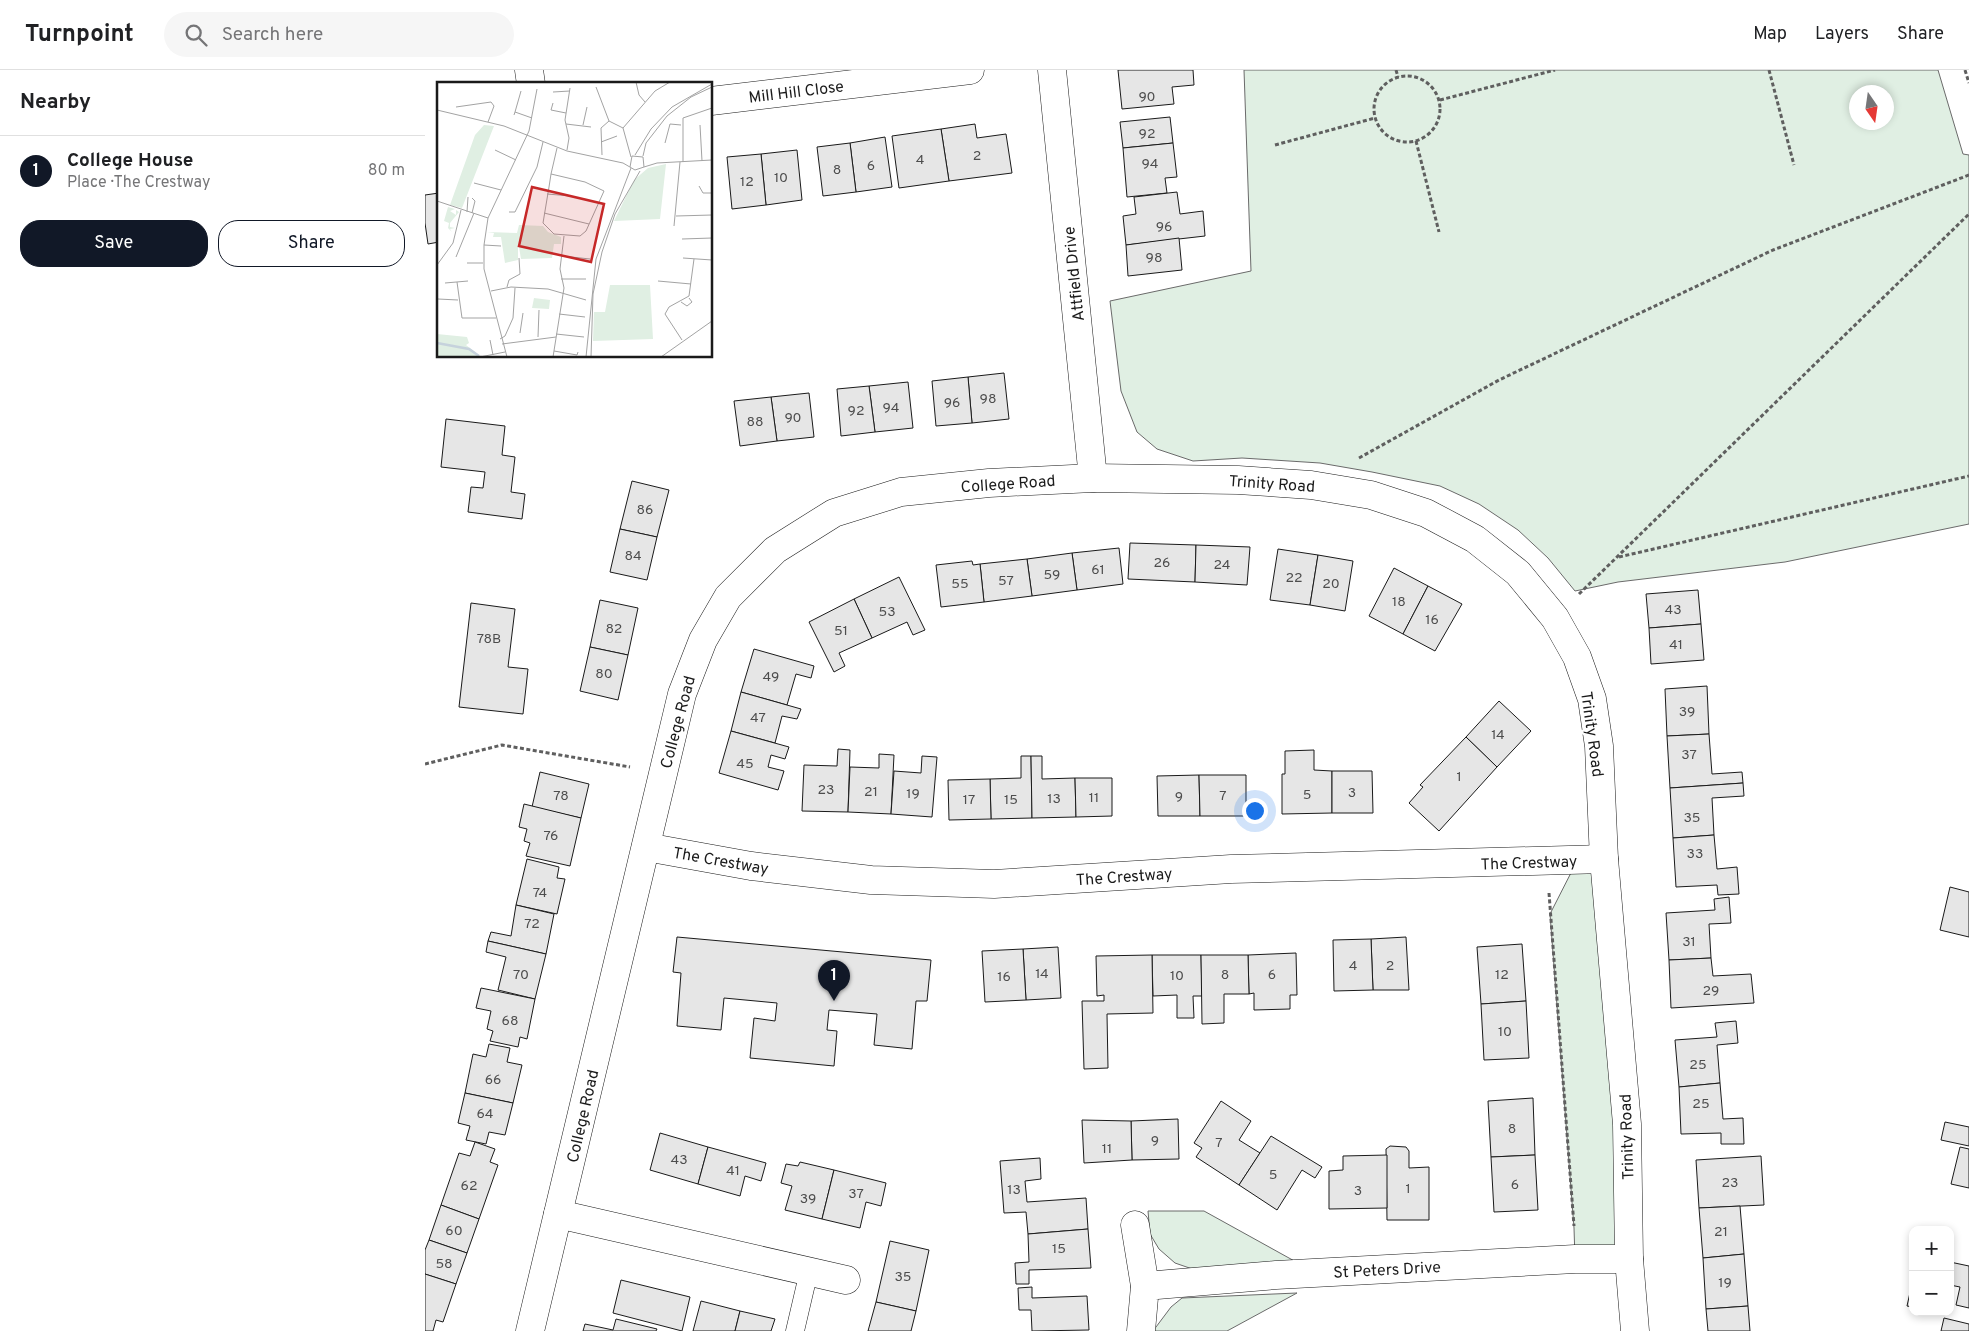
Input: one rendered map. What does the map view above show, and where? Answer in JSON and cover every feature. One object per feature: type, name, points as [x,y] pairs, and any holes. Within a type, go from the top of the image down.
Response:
[{"type":"street","name":"Mill Hill Close","points":[[713,101],[970,70]]},
{"type":"street","name":"Attfield Drive","points":[[1052,70],[1093,478]]},
{"type":"street","name":"Trinity Road","points":[[1093,478],[1239,480],[1311,485],[1371,495],[1426,512],[1475,539],[1518,573],[1555,618],[1577,657],[1592,699],[1599,746],[1604,859],[1627,1124],[1629,1259],[1635,1331]]},
{"type":"street","name":"College Road","points":[[530,1331],[682,694],[703,640],[728,597],[775,550],[834,513],[901,492],[989,484],[1093,478]]},
{"type":"street","name":"The Crestway","points":[[646,846],[751,866],[853,878],[994,884],[1231,870],[1604,859]]},
{"type":"street","points":[[559,1214],[846,1280]]},
{"type":"street","points":[[1135,1225],[1145,1286],[1141,1331]]},
{"type":"street","name":"St Peters Drive","points":[[1145,1286],[1276,1275],[1575,1259],[1629,1259]]},
{"type":"lane","points":[[795,1331],[809,1271]]},
{"type":"path","points":[[1396,70],[1398,77]]},
{"type":"path","points":[[1440,100],[1555,70]]},
{"type":"path","points":[[1769,70],[1794,165]]},
{"type":"path","points":[[1965,70],[1969,83]]},
{"type":"path","points":[[1411,76],[1424,80],[1434,88],[1440,100],[1441,113],[1436,126],[1428,136],[1416,141],[1403,143],[1391,138],[1381,130],[1375,118],[1374,106],[1378,93],[1387,83],[1398,77],[1411,76]]},
{"type":"path","points":[[1275,145],[1375,118]]},
{"type":"path","points":[[1416,141],[1439,232]]},
{"type":"path","points":[[1311,485],[1499,380],[1764,254],[1969,174]]},
{"type":"path","points":[[1555,618],[1969,214]]},
{"type":"path","points":[[1619,557],[1969,476]]},
{"type":"path","points":[[425,764],[502,745],[663,773]]},
{"type":"path","points":[[1548,862],[1575,1259]]},
{"type":"green space","points":[[1244,70],[1938,70],[1963,154],[1969,155],[1969,524],[1785,562],[1618,582],[1575,591],[1548,558],[1518,530],[1479,504],[1440,486],[1320,463],[1242,458],[1193,461],[1157,449],[1137,432],[1121,391],[1110,301],[1251,271]]},
{"type":"green space","points":[[1604,859],[1629,1259],[1575,1259],[1550,914],[1577,861]]},
{"type":"green space","points":[[1148,1211],[1204,1211],[1298,1263],[1201,1272],[1175,1263],[1159,1249],[1150,1234]]},
{"type":"green space","points":[[1297,1293],[1227,1331],[1153,1331],[1171,1307],[1182,1298]]},
{"type":"building","points":[[1118,70],[1193,70],[1194,85],[1172,87],[1174,104],[1122,109]]},
{"type":"building","points":[[1170,117],[1173,143],[1123,148],[1120,122]]},
{"type":"building","points":[[975,124],[977,138],[1006,134],[1012,173],[949,181],[941,129]]},
{"type":"building","points":[[941,129],[949,181],[899,188],[892,136]]},
{"type":"building","points":[[885,137],[892,187],[856,192],[850,143]]},
{"type":"building","points":[[850,143],[856,192],[823,196],[817,147]]},
{"type":"building","points":[[1173,143],[1177,177],[1165,178],[1167,193],[1127,197],[1123,148]]},
{"type":"building","points":[[797,150],[802,200],[766,205],[761,154]]},
{"type":"building","points":[[761,154],[766,205],[732,209],[727,157]]},
{"type":"building","points":[[1177,192],[1180,214],[1203,211],[1205,236],[1126,245],[1123,216],[1136,214],[1134,197]]},
{"type":"building","points":[[437,193],[437,242],[428,244],[425,223],[425,195]]},
{"type":"building","points":[[1179,238],[1182,270],[1128,276],[1126,245]]},
{"type":"building","points":[[1004,373],[1009,419],[972,423],[968,377]]},
{"type":"building","points":[[968,377],[972,423],[936,426],[932,381]]},
{"type":"building","points":[[908,382],[913,428],[875,432],[869,386]]},
{"type":"building","points":[[869,386],[875,432],[841,436],[837,389]]},
{"type":"building","points":[[809,393],[814,437],[777,441],[771,397]]},
{"type":"building","points":[[771,397],[777,441],[740,446],[734,401]]},
{"type":"building","points":[[446,419],[505,426],[502,455],[515,457],[511,492],[525,494],[522,519],[468,512],[471,487],[483,488],[485,472],[441,467]]},
{"type":"building","points":[[632,481],[669,490],[657,537],[620,529]]},
{"type":"building","points":[[620,529],[657,537],[647,580],[610,572]]},
{"type":"building","points":[[1130,543],[1196,545],[1195,582],[1128,579]]},
{"type":"building","points":[[1196,545],[1250,547],[1247,585],[1195,582]]},
{"type":"building","points":[[1119,548],[1123,584],[1077,590],[1072,553]]},
{"type":"building","points":[[1278,549],[1318,555],[1310,605],[1270,600]]},
{"type":"building","points":[[1072,553],[1077,590],[1032,596],[1027,559]]},
{"type":"building","points":[[1318,555],[1353,561],[1345,611],[1310,605]]},
{"type":"building","points":[[1027,559],[1032,596],[984,602],[980,564]]},
{"type":"building","points":[[972,561],[973,565],[980,564],[984,602],[941,607],[936,565]]},
{"type":"building","points":[[1394,568],[1428,586],[1403,634],[1369,616]]},
{"type":"building","points":[[899,577],[925,630],[913,635],[907,622],[872,638],[854,599]]},
{"type":"building","points":[[1428,586],[1462,604],[1435,651],[1403,634]]},
{"type":"building","points":[[1698,590],[1701,624],[1649,628],[1646,594]]},
{"type":"building","points":[[854,599],[872,638],[839,653],[845,666],[834,672],[809,622]]},
{"type":"building","points":[[600,600],[638,608],[628,655],[590,647]]},
{"type":"building","points":[[471,603],[515,609],[508,667],[528,669],[523,714],[459,707]]},
{"type":"building","points":[[1701,624],[1704,660],[1651,664],[1649,628]]},
{"type":"building","points":[[590,647],[628,655],[618,700],[580,691]]},
{"type":"building","points":[[754,649],[814,666],[811,678],[796,674],[787,705],[741,692]]},
{"type":"building","points":[[1707,686],[1709,734],[1667,736],[1665,689]]},
{"type":"building","points":[[741,692],[801,709],[797,719],[782,716],[775,743],[731,731]]},
{"type":"building","points":[[1499,701],[1531,731],[1497,767],[1466,737]]},
{"type":"building","points":[[731,731],[789,747],[785,759],[771,755],[768,767],[784,771],[778,790],[719,773]]},
{"type":"building","points":[[1709,734],[1712,774],[1742,772],[1743,783],[1670,788],[1667,736]]},
{"type":"building","points":[[1466,737],[1497,767],[1439,831],[1409,803],[1423,787],[1420,785]]},
{"type":"building","points":[[838,749],[850,750],[848,812],[802,811],[804,765],[837,766]]},
{"type":"building","points":[[1314,750],[1314,770],[1332,771],[1332,813],[1282,814],[1282,774],[1285,774],[1285,751]]},
{"type":"building","points":[[879,754],[894,755],[891,814],[848,812],[850,767],[879,768]]},
{"type":"building","points":[[922,756],[937,757],[932,817],[891,814],[894,771],[921,773]]},
{"type":"building","points":[[1021,756],[1031,756],[1032,818],[991,819],[990,779],[1021,778]]},
{"type":"building","points":[[1031,756],[1042,756],[1042,779],[1075,778],[1076,817],[1032,818]]},
{"type":"building","points":[[1332,771],[1372,771],[1373,813],[1332,813]]},
{"type":"building","points":[[540,772],[589,784],[581,818],[532,807]]},
{"type":"building","points":[[1199,775],[1200,816],[1158,816],[1157,776]]},
{"type":"building","points":[[1199,775],[1246,775],[1246,816],[1200,816]]},
{"type":"building","points":[[1075,778],[1112,778],[1112,816],[1076,817]]},
{"type":"building","points":[[990,779],[991,819],[949,820],[948,780]]},
{"type":"building","points":[[1743,783],[1744,796],[1712,798],[1714,835],[1673,838],[1670,788]]},
{"type":"building","points":[[524,804],[581,818],[570,866],[526,856],[530,843],[524,841],[527,829],[519,827]]},
{"type":"building","points":[[1714,835],[1717,869],[1737,867],[1739,894],[1718,895],[1717,885],[1676,887],[1673,838]]},
{"type":"building","points":[[527,859],[559,867],[557,878],[565,879],[557,914],[516,905]]},
{"type":"building","points":[[1950,887],[1969,892],[1969,937],[1940,930]]},
{"type":"building","points":[[1729,897],[1731,923],[1709,924],[1711,958],[1669,960],[1666,913],[1715,910],[1714,899]]},
{"type":"building","points":[[516,905],[554,914],[546,954],[488,941],[491,932],[511,936]]},
{"type":"building","points":[[677,937],[931,960],[927,1001],[916,1001],[912,1049],[874,1045],[877,1014],[829,1010],[827,1030],[837,1031],[834,1066],[750,1058],[754,1018],[775,1021],[777,1003],[724,998],[721,1030],[677,1026],[681,973],[673,972]]},
{"type":"building","points":[[1406,937],[1409,990],[1373,990],[1371,939]]},
{"type":"building","points":[[1371,939],[1373,990],[1334,991],[1333,940]]},
{"type":"building","points":[[488,941],[546,954],[535,999],[498,990],[506,957],[486,952]]},
{"type":"building","points":[[1522,944],[1526,1001],[1481,1004],[1477,947]]},
{"type":"building","points":[[1058,947],[1061,998],[1026,1000],[1023,949]]},
{"type":"building","points":[[1023,949],[1026,1000],[985,1002],[982,951]]},
{"type":"building","points":[[1296,953],[1297,995],[1290,995],[1290,1009],[1254,1010],[1254,993],[1249,994],[1248,955]]},
{"type":"building","points":[[1152,955],[1201,955],[1202,996],[1193,996],[1194,1018],[1177,1018],[1177,995],[1153,996]]},
{"type":"building","points":[[1152,955],[1153,1013],[1107,1014],[1108,1068],[1084,1069],[1082,1001],[1104,1001],[1104,995],[1097,996],[1096,956]]},
{"type":"building","points":[[1201,955],[1248,955],[1249,994],[1224,994],[1224,1023],[1202,1024]]},
{"type":"building","points":[[1711,958],[1713,976],[1751,974],[1754,1003],[1671,1008],[1669,960]]},
{"type":"building","points":[[481,988],[535,999],[527,1039],[520,1037],[518,1047],[490,1041],[493,1031],[487,1029],[491,1011],[476,1008]]},
{"type":"building","points":[[1526,1001],[1529,1058],[1484,1060],[1481,1004]]},
{"type":"building","points":[[1736,1021],[1738,1043],[1717,1045],[1720,1083],[1679,1087],[1675,1040],[1717,1037],[1715,1023]]},
{"type":"building","points":[[489,1044],[510,1048],[507,1062],[522,1065],[513,1103],[465,1093],[473,1054],[486,1057]]},
{"type":"building","points":[[1720,1083],[1723,1119],[1743,1118],[1744,1144],[1721,1144],[1721,1133],[1681,1134],[1679,1087]]},
{"type":"building","points":[[465,1093],[513,1103],[505,1135],[489,1132],[486,1144],[466,1140],[470,1126],[458,1123]]},
{"type":"building","points":[[1533,1098],[1535,1155],[1491,1157],[1488,1101]]},
{"type":"building","points":[[1221,1101],[1251,1121],[1239,1140],[1260,1153],[1239,1185],[1196,1157],[1202,1148],[1194,1143]]},
{"type":"building","points":[[1178,1119],[1179,1159],[1132,1160],[1131,1121]]},
{"type":"building","points":[[1082,1120],[1131,1121],[1132,1160],[1084,1163]]},
{"type":"building","points":[[1945,1122],[1969,1127],[1969,1146],[1941,1140]]},
{"type":"building","points":[[660,1133],[708,1147],[698,1184],[650,1170]]},
{"type":"building","points":[[1271,1136],[1322,1167],[1315,1178],[1302,1170],[1277,1210],[1239,1185]]},
{"type":"building","points":[[475,1142],[495,1149],[490,1162],[498,1165],[479,1219],[441,1205],[459,1153],[470,1156]]},
{"type":"building","points":[[1390,1146],[1406,1147],[1409,1151],[1409,1168],[1429,1167],[1429,1220],[1387,1220],[1386,1149]]},
{"type":"building","points":[[708,1147],[766,1163],[761,1181],[745,1176],[740,1196],[698,1184]]},
{"type":"building","points":[[1960,1147],[1969,1149],[1969,1188],[1951,1184]]},
{"type":"building","points":[[1387,1155],[1387,1208],[1329,1209],[1329,1171],[1343,1170],[1343,1156]]},
{"type":"building","points":[[1535,1155],[1538,1210],[1494,1212],[1491,1157]]},
{"type":"building","points":[[1761,1156],[1764,1205],[1699,1208],[1696,1160]]},
{"type":"building","points":[[1040,1158],[1041,1179],[1025,1181],[1027,1202],[1086,1198],[1088,1229],[1028,1234],[1026,1212],[1004,1213],[1000,1161]]},
{"type":"building","points":[[800,1162],[834,1170],[822,1219],[785,1210],[792,1186],[781,1183],[786,1164],[798,1166]]},
{"type":"building","points":[[834,1170],[886,1183],[881,1206],[866,1202],[860,1228],[822,1219]]},
{"type":"building","points":[[441,1205],[479,1219],[467,1253],[429,1240]]},
{"type":"building","points":[[1740,1206],[1744,1254],[1703,1258],[1699,1208]]},
{"type":"building","points":[[1088,1229],[1091,1268],[1029,1270],[1029,1284],[1016,1284],[1015,1263],[1029,1262],[1028,1234]]},
{"type":"building","points":[[429,1240],[467,1253],[456,1284],[425,1274],[425,1250]]},
{"type":"building","points":[[890,1241],[929,1250],[916,1311],[876,1302]]},
{"type":"building","points":[[1744,1254],[1748,1306],[1706,1309],[1703,1258]]},
{"type":"building","points":[[1954,1263],[1969,1266],[1969,1308],[1956,1305],[1960,1287],[1954,1286]]},
{"type":"building","points":[[425,1274],[456,1284],[443,1322],[436,1320],[433,1331],[425,1331]]},
{"type":"building","points":[[621,1280],[690,1297],[682,1331],[613,1313]]},
{"type":"building","points":[[1032,1287],[1032,1298],[1087,1296],[1089,1330],[1032,1331],[1031,1310],[1019,1310],[1018,1288]]},
{"type":"building","points":[[701,1301],[740,1311],[735,1331],[693,1331]]},
{"type":"building","points":[[876,1302],[916,1311],[911,1331],[868,1331]]},
{"type":"building","points":[[1748,1306],[1750,1331],[1708,1331],[1706,1309]]},
{"type":"building","points":[[740,1311],[775,1319],[771,1331],[735,1331]]},
{"type":"building","points":[[1944,1318],[1969,1324],[1969,1331],[1941,1331]]},
{"type":"building","points":[[616,1319],[657,1329],[656,1331],[583,1331],[585,1324],[613,1330]]},
{"type":"place","name":"College House","points":[[834,1001]]}]
